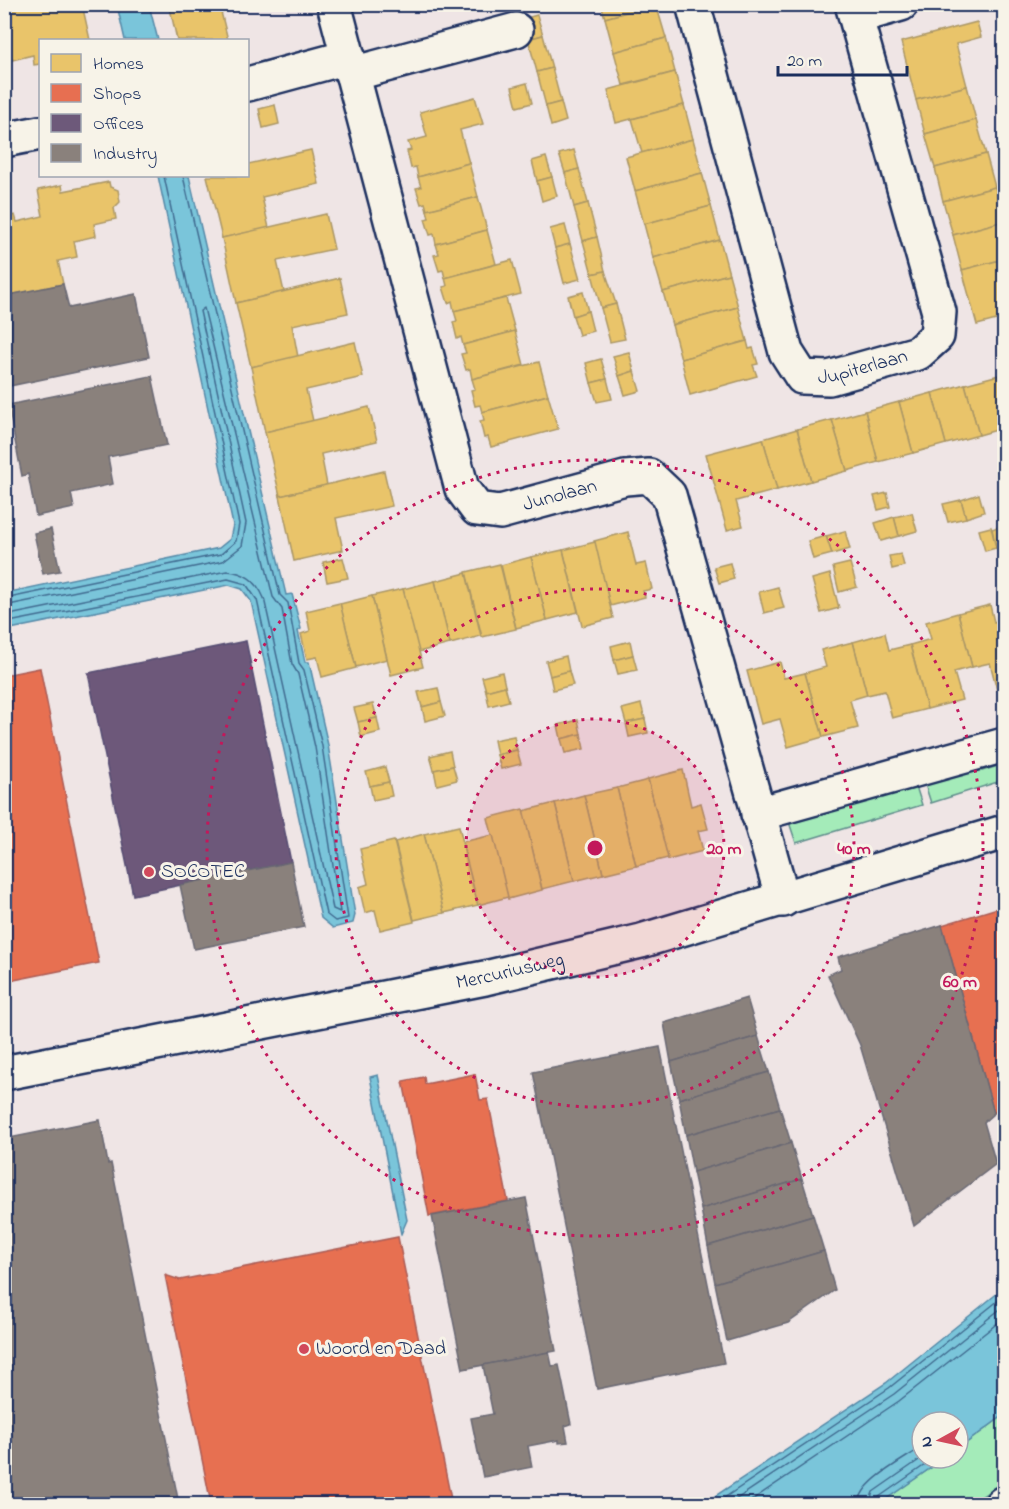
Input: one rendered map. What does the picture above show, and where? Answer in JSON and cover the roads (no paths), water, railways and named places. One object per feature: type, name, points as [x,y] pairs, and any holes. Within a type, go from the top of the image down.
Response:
[{"type":"street","name":"Junolaan","points":[[334,4],[462,489],[477,508],[500,512],[625,478],[649,476],[669,495],[783,900]]},
{"type":"street","name":"Jupiterlaan","points":[[693,4],[786,352],[802,377],[829,378],[918,353],[938,336],[939,312],[854,11],[901,4]]},
{"type":"street","points":[[249,84],[516,30]]},
{"type":"street","points":[[4,140],[39,133]]},
{"type":"street","points":[[759,814],[1005,745]]},
{"type":"street","name":"Mercuriusweg","points":[[4,1073],[484,978],[640,941],[1005,832]]},
{"type":"water","points":[[117,5],[149,5],[158,39],[125,39]]},
{"type":"water","points":[[158,177],[189,177],[286,595],[292,594],[301,629],[298,631],[305,662],[309,662],[328,745],[355,915],[353,923],[333,928],[321,918],[251,601],[242,589],[229,585],[5,630],[5,593],[219,548],[230,539],[233,525]]},
{"type":"water","points":[[378,1075],[407,1220],[401,1234],[370,1077]]},
{"type":"water","points":[[1004,1288],[1004,1415],[970,1440],[970,1410],[910,1410],[910,1470],[928,1470],[879,1504],[703,1504],[886,1383]]},
{"type":"place","name":"SOCOTEC","points":[[149,872]]},
{"type":"place","name":"Woord en Daad","points":[[304,1349]]}]
